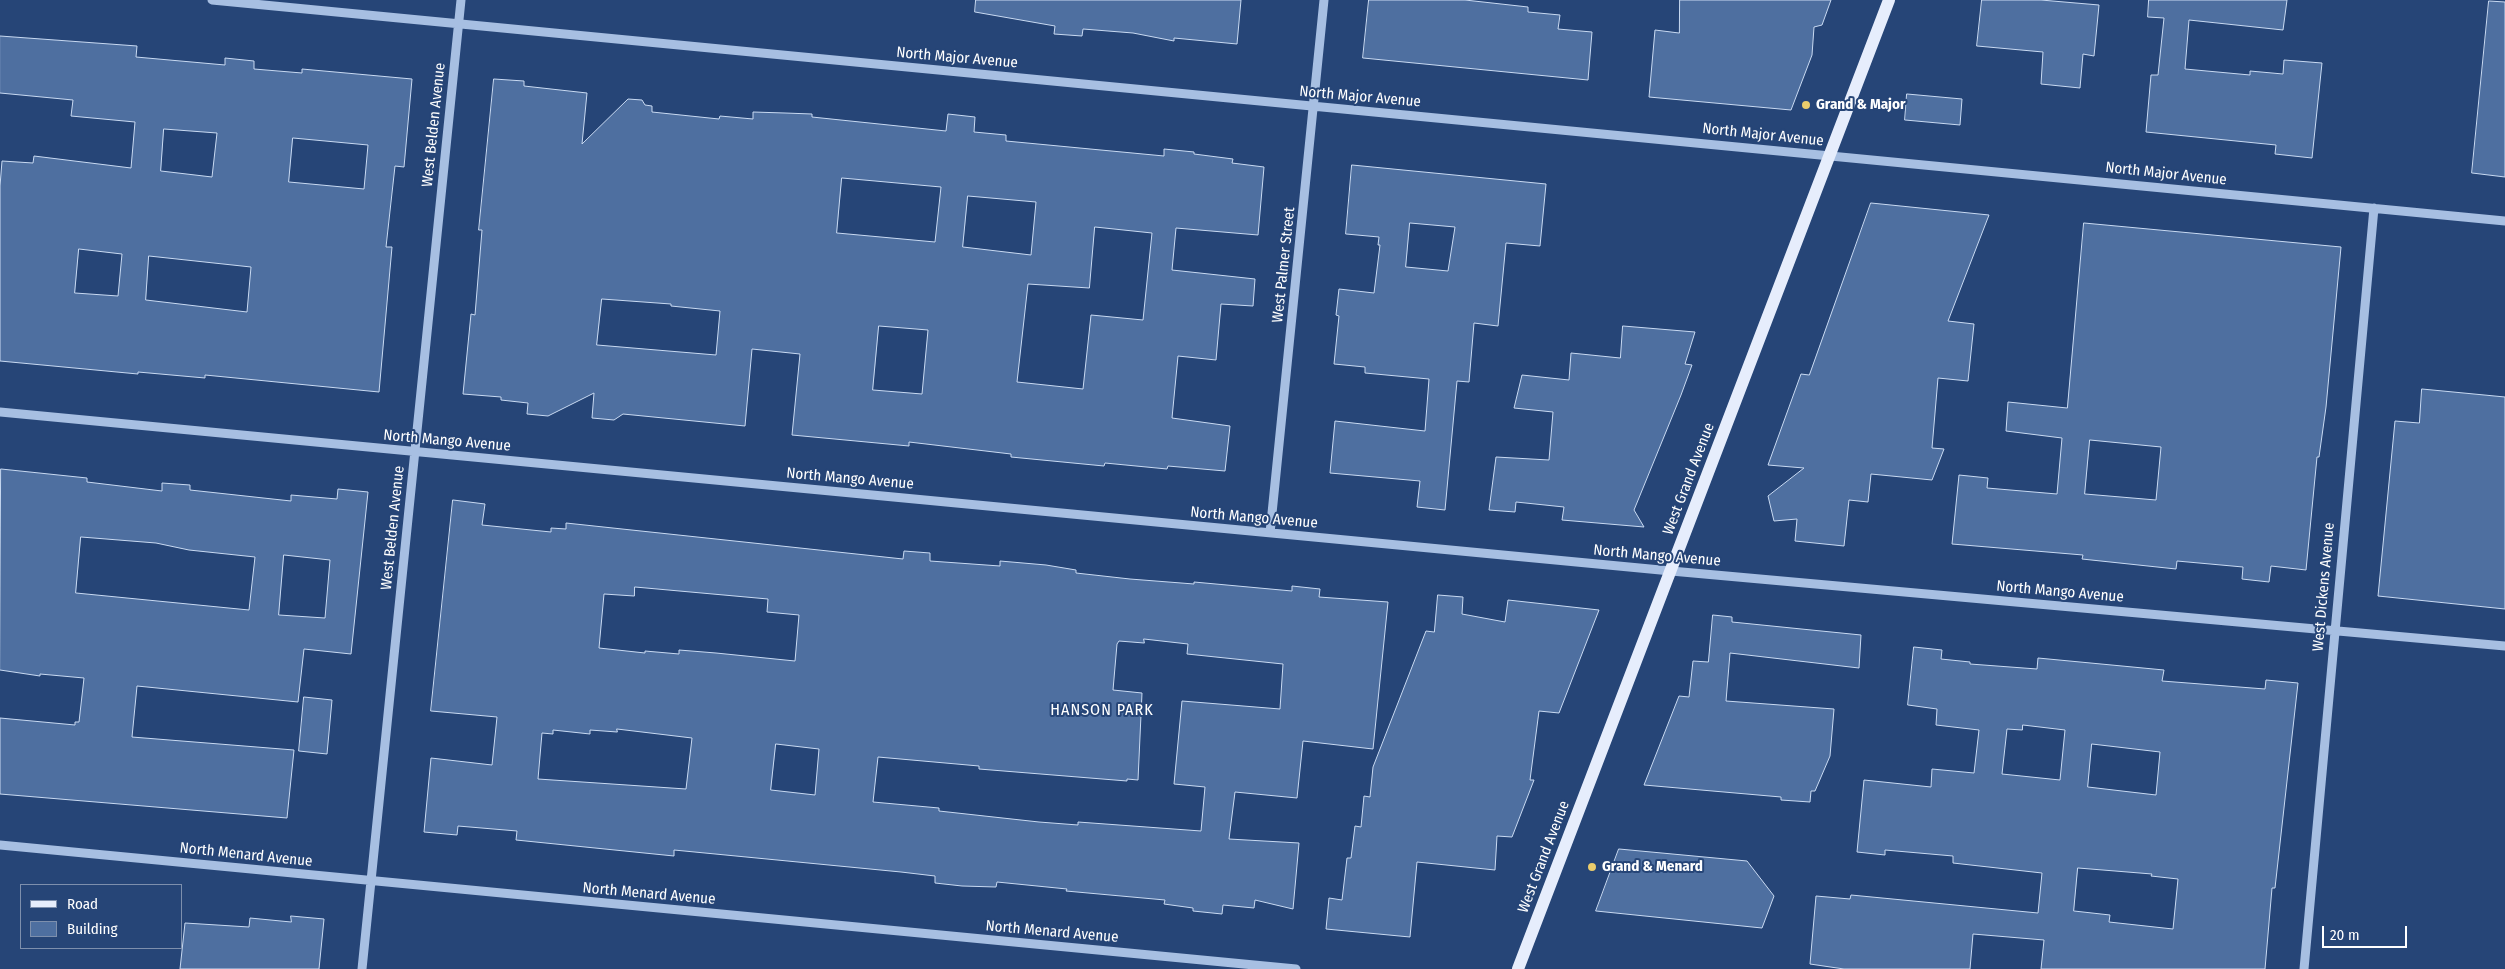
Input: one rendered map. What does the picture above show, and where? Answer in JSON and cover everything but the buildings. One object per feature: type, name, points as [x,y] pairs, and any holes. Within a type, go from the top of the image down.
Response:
[{"type":"main road","name":"West Grand Avenue","points":[[1518,969],[1889,0]]},
{"type":"street","name":"North Major Avenue","points":[[212,0],[2505,221]]},
{"type":"street","name":"West Belden Avenue","points":[[362,969],[461,0]]},
{"type":"street","name":"West Palmer Street","points":[[1270,533],[1324,0]]},
{"type":"street","name":"West Dickens Avenue","points":[[2304,969],[2374,208]]},
{"type":"street","name":"North Mango Avenue","points":[[0,412],[1671,571],[2505,646]]},
{"type":"street","name":"North Menard Avenue","points":[[0,845],[1296,969]]},
{"type":"place","name":"Grand & Major","points":[[1806,105]]},
{"type":"place","name":"Grand & Menard","points":[[1592,867]]},
{"type":"district","name":"HANSON PARK","points":[[1102,711]]}]
